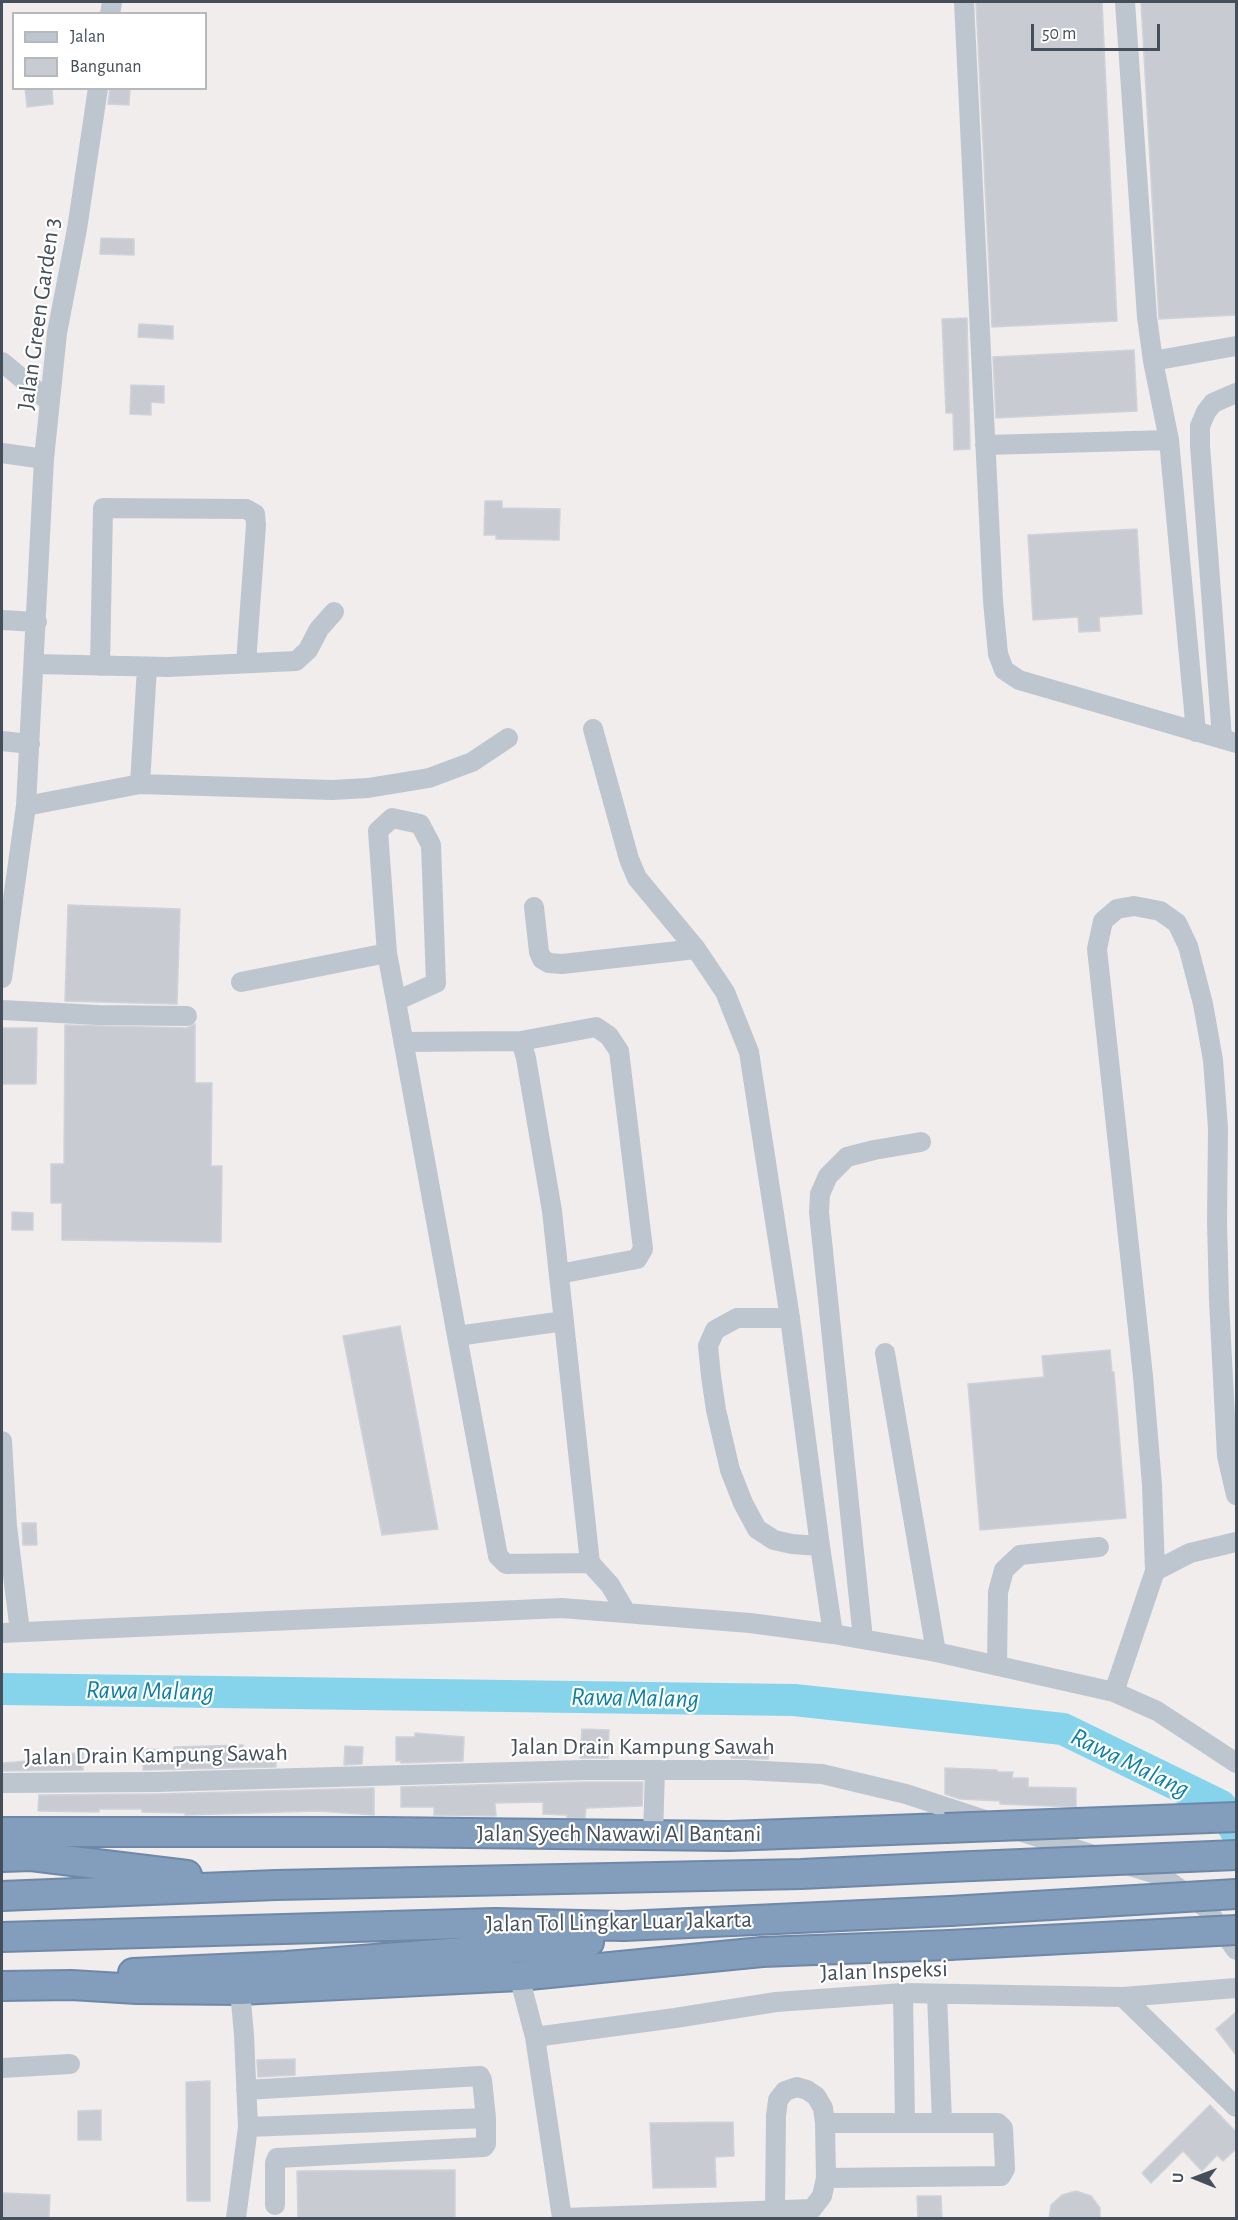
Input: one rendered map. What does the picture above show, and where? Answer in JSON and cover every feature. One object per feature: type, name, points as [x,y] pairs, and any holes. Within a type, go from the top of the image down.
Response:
[{"type":"highway","name":"Jalan Syech Nawawi Al Bantani","points":[[2,1832],[382,1832],[729,1836],[1236,1817]]},
{"type":"highway","name":"Jalan Tol Lingkar Luar Jakarta","points":[[2,1896],[276,1885],[801,1874],[1236,1855]]},
{"type":"highway","points":[[2,1857],[31,1856],[276,1885]]},
{"type":"highway","name":"Jalan Tol Lingkar Luar Jakarta","points":[[2,1937],[495,1923],[624,1926],[950,1911],[1236,1894]]},
{"type":"highway","points":[[71,1985],[104,1976],[165,1970],[286,1966],[591,1941],[624,1926]]},
{"type":"highway","points":[[2,1986],[71,1985],[137,1989],[240,1990],[519,1976],[762,1952],[1236,1930]]},
{"type":"street","points":[[964,2],[993,601],[998,654],[1005,670],[1019,680],[1229,740],[1200,446],[1200,426],[1213,403],[1236,393]]},
{"type":"street","points":[[1125,2],[1147,317],[1153,361],[1169,440],[1196,732]]},
{"type":"street","name":"Jalan Green Garden 3","points":[[2,978],[26,806],[44,459],[57,333],[77,229],[98,90]]},
{"type":"street","points":[[1153,361],[1236,346]]},
{"type":"street","points":[[2,362],[50,402]]},
{"type":"street","points":[[985,445],[1169,440]]},
{"type":"street","points":[[2,453],[44,459]]},
{"type":"street","points":[[100,666],[103,508],[246,509],[255,514],[246,663]]},
{"type":"street","points":[[35,664],[147,667],[296,661],[308,650],[319,628],[334,612]]},
{"type":"street","points":[[2,620],[37,622]]},
{"type":"street","points":[[140,784],[147,667]]},
{"type":"street","points":[[593,729],[629,859],[637,878],[696,950],[725,993],[748,1052],[790,1318],[833,1634]]},
{"type":"street","points":[[26,806],[140,784],[309,789],[368,788],[429,778],[472,762],[508,738]]},
{"type":"street","points":[[2,741],[30,744]]},
{"type":"street","points":[[396,1001],[436,983],[430,845],[420,824],[392,818],[378,831],[387,953],[498,1556],[506,1564],[590,1563]]},
{"type":"street","points":[[1114,1692],[1155,1571],[1152,1485],[1143,1376],[1097,949],[1102,921],[1117,909],[1134,906],[1160,911],[1177,922],[1188,946],[1203,1004],[1213,1060],[1218,1128],[1219,1290],[1227,1456],[1236,1495]]},
{"type":"street","points":[[534,907],[538,952],[542,959],[549,963],[562,964],[696,950]]},
{"type":"street","points":[[241,982],[387,953]]},
{"type":"street","points":[[2,1010],[98,1015],[187,1016]]},
{"type":"street","points":[[404,1042],[521,1041],[596,1027],[609,1036],[619,1051],[643,1250],[637,1259],[559,1274]]},
{"type":"street","points":[[521,1041],[526,1058],[552,1210],[590,1563],[610,1585],[626,1612]]},
{"type":"street","points":[[863,1639],[819,1212],[820,1194],[828,1176],[847,1157],[921,1142]]},
{"type":"street","points":[[790,1318],[737,1318],[715,1330],[708,1346],[711,1376],[716,1410],[730,1470],[743,1503],[757,1529],[774,1540],[820,1546]]},
{"type":"street","points":[[457,1336],[564,1321]]},
{"type":"street","points":[[885,1353],[936,1652]]},
{"type":"street","points":[[2,1441],[4,1526],[11,1632],[562,1608],[750,1623],[833,1634],[936,1652],[1114,1692],[1157,1711],[1236,1763]]},
{"type":"street","points":[[1155,1571],[1190,1553],[1236,1542]]},
{"type":"street","points":[[997,1666],[998,1592],[1004,1570],[1020,1555],[1099,1547]]},
{"type":"street","name":"Jalan Drain Kampung Sawah","points":[[2,1783],[156,1782],[584,1770],[745,1770],[822,1774],[906,1794],[1162,1876],[1206,1908],[1236,1950]]},
{"type":"street","points":[[653,1835],[655,1770]]},
{"type":"street","points":[[519,1976],[535,2037],[563,2218],[812,2209],[822,2196],[826,2178],[825,2123],[823,2108],[816,2096],[797,2087],[786,2091],[778,2100],[775,2210]]},
{"type":"street","name":"Jalan Inspeksi","points":[[535,2037],[776,2002],[903,1993],[1123,1997],[1236,1988]]},
{"type":"street","points":[[236,2218],[248,2127],[240,1990]]},
{"type":"street","points":[[903,1993],[905,2122]]},
{"type":"street","points":[[937,1994],[942,2122]]},
{"type":"street","points":[[1123,1997],[1236,2107]]},
{"type":"street","points":[[2,2068],[70,2064]]},
{"type":"street","points":[[246,2090],[480,2076],[482,2080],[486,2144],[481,2148],[277,2158],[275,2205]]},
{"type":"street","points":[[248,2127],[486,2118]]},
{"type":"street","points":[[825,2123],[998,2123],[1003,2128],[1005,2169],[1003,2174],[989,2176],[826,2178]]},
{"type":"building","points":[[976,2],[1102,2],[1117,321],[992,327]]},
{"type":"building","points":[[1141,2],[1236,2],[1236,315],[1159,319]]},
{"type":"building","points":[[25,90],[52,90],[53,104],[27,107]]},
{"type":"building","points":[[110,90],[130,90],[129,105],[108,104]]},
{"type":"building","points":[[101,238],[134,239],[134,255],[100,254]]},
{"type":"building","points":[[967,318],[970,449],[954,450],[953,413],[946,413],[942,319]]},
{"type":"building","points":[[139,324],[173,326],[173,339],[138,337]]},
{"type":"building","points":[[1134,350],[1137,411],[996,418],[993,357]]},
{"type":"building","points":[[131,385],[164,386],[164,403],[151,402],[151,415],[130,414]]},
{"type":"building","points":[[485,501],[502,501],[502,508],[560,509],[559,540],[496,539],[496,535],[484,535]]},
{"type":"building","points":[[1137,529],[1142,614],[1099,617],[1100,631],[1079,632],[1078,617],[1033,620],[1028,535]]},
{"type":"building","points":[[68,905],[180,909],[177,1004],[65,1001]]},
{"type":"building","points":[[195,1024],[195,1083],[212,1083],[211,1166],[222,1166],[221,1242],[62,1240],[62,1203],[51,1203],[51,1164],[64,1164],[65,1025],[187,1028]]},
{"type":"building","points":[[2,1028],[37,1028],[36,1084],[2,1084]]},
{"type":"building","points":[[12,1212],[33,1213],[33,1230],[12,1230]]},
{"type":"building","points":[[400,1326],[438,1529],[382,1535],[343,1336]]},
{"type":"building","points":[[1110,1350],[1112,1372],[1114,1372],[1126,1518],[980,1530],[968,1384],[1044,1377],[1042,1356]]},
{"type":"building","points":[[22,1523],[36,1523],[37,1545],[23,1545]]},
{"type":"building","points":[[582,1729],[609,1730],[608,1758],[580,1758]]},
{"type":"building","points":[[415,1733],[464,1737],[463,1761],[401,1763],[401,1761],[396,1761],[396,1737],[415,1737]]},
{"type":"building","points":[[243,1745],[243,1758],[276,1757],[276,1767],[143,1770],[144,1749],[174,1750],[174,1747]]},
{"type":"building","points":[[345,1746],[363,1747],[362,1764],[344,1765]]},
{"type":"building","points":[[732,1748],[769,1750],[768,1759],[731,1758]]},
{"type":"building","points":[[83,1753],[83,1770],[2,1771],[2,1763],[42,1760],[42,1754]]},
{"type":"building","points":[[945,1768],[1013,1772],[1012,1778],[1028,1778],[1028,1787],[1076,1788],[1076,1807],[1000,1804],[1000,1801],[960,1799],[945,1794]]},
{"type":"building","points":[[643,1782],[642,1806],[586,1808],[585,1818],[543,1814],[543,1802],[495,1803],[496,1816],[434,1815],[434,1807],[401,1807],[401,1787]]},
{"type":"building","points":[[374,1788],[374,1815],[318,1811],[185,1815],[185,1813],[142,1812],[142,1809],[99,1809],[99,1812],[38,1811],[39,1795]]},
{"type":"building","points":[[1236,2012],[1236,2055],[1216,2029]]},
{"type":"building","points":[[295,2059],[295,2075],[258,2077],[257,2060]]},
{"type":"building","points":[[210,2081],[210,2201],[187,2201],[186,2082]]},
{"type":"building","points":[[1210,2105],[1236,2132],[1236,2149],[1223,2161],[1217,2155],[1202,2171],[1183,2151],[1151,2183],[1142,2173]]},
{"type":"building","points":[[101,2110],[101,2140],[78,2140],[78,2111]]},
{"type":"building","points":[[733,2122],[734,2156],[715,2157],[716,2187],[653,2188],[650,2123]]},
{"type":"building","points":[[455,2170],[455,2218],[298,2218],[297,2171]]},
{"type":"building","points":[[1076,2191],[1091,2196],[1100,2208],[1100,2218],[1049,2218],[1051,2205],[1062,2195]]},
{"type":"building","points":[[2,2193],[50,2195],[49,2218],[2,2218]]},
{"type":"building","points":[[917,2196],[941,2196],[942,2218],[918,2218]]},
{"type":"waterway","name":"Rawa Malang","points":[[2,1689],[794,1700],[1063,1729],[1221,1806],[1236,1831]]}]
